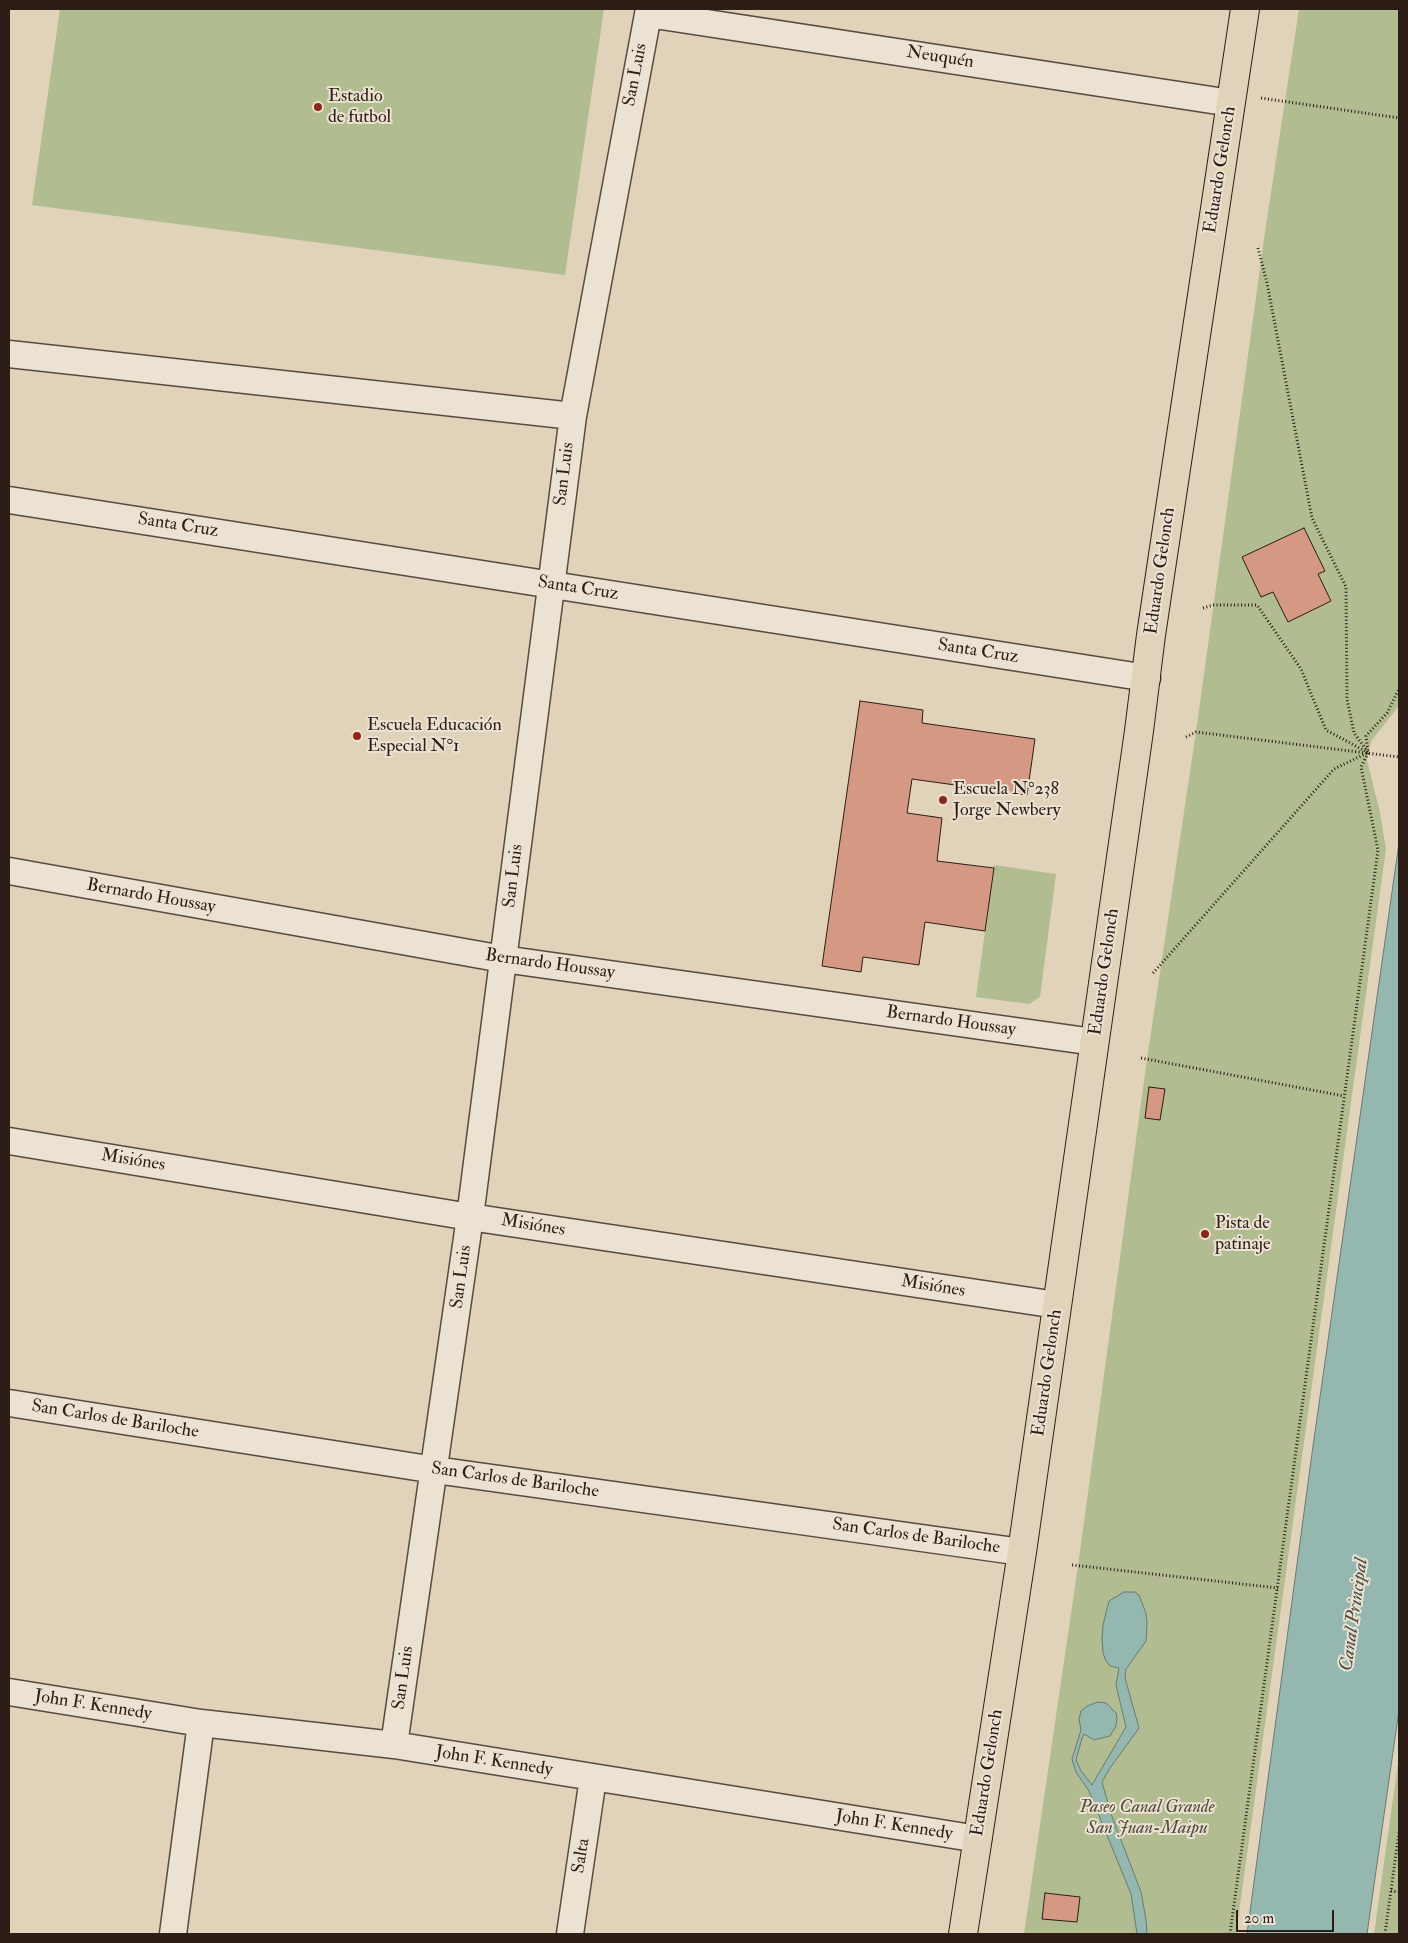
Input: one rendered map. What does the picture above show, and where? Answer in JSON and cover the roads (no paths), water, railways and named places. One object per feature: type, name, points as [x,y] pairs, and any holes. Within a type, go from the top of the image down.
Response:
[{"type":"main road","name":"Eduardo Gelonch","points":[[963,1934],[1022,1552],[1154,615],[1245,9]]},
{"type":"street","name":"Neuquén","points":[[648,12],[1232,98]]},
{"type":"street","name":"San Luis","points":[[394,1746],[470,1217],[573,416],[648,12]]},
{"type":"street","points":[[9,354],[573,416]]},
{"type":"street","name":"Santa Cruz","points":[[9,500],[1146,678]]},
{"type":"street","name":"Bernardo Houssay","points":[[9,871],[503,959],[1094,1042]]},
{"type":"street","name":"Misiónes","points":[[9,1141],[470,1217],[1058,1305]]},
{"type":"street","name":"San Carlos de Bariloche","points":[[9,1403],[435,1470],[1022,1552]]},
{"type":"street","name":"John F. Kennedy","points":[[9,1692],[201,1723],[394,1746],[978,1839]]},
{"type":"street","points":[[173,1934],[201,1723]]},
{"type":"street","name":"Salta","points":[[570,1934],[593,1778]]},
{"type":"water","name":"Canal Principal","points":[[1399,843],[1399,1710],[1367,1934],[1247,1934],[1313,1446]]},
{"type":"water","points":[[1124,1592],[1135,1592],[1139,1595],[1146,1613],[1146,1641],[1126,1669],[1125,1678],[1139,1728],[1102,1782],[1111,1814],[1141,1892],[1147,1934],[1137,1934],[1131,1894],[1089,1791],[1076,1772],[1072,1759],[1081,1730],[1079,1719],[1081,1711],[1087,1706],[1098,1702],[1106,1703],[1116,1713],[1117,1718],[1116,1726],[1110,1736],[1094,1740],[1084,1734],[1082,1738],[1076,1760],[1081,1771],[1092,1785],[1126,1727],[1116,1685],[1119,1668],[1110,1666],[1106,1661],[1103,1653],[1102,1639],[1103,1625],[1109,1601]]},
{"type":"place","name":"Estadio de futbol","points":[[318,107]]},
{"type":"place","name":"Escuela Educación Especial N°1","points":[[357,736]]},
{"type":"place","name":"Escuela N°238 Jorge Newbery","points":[[943,800]]},
{"type":"place","name":"Pista de patinaje","points":[[1205,1234]]},
{"type":"park label","name":"Paseo Canal Grande San Juan-Maipu","points":[[1147,1818]]}]
